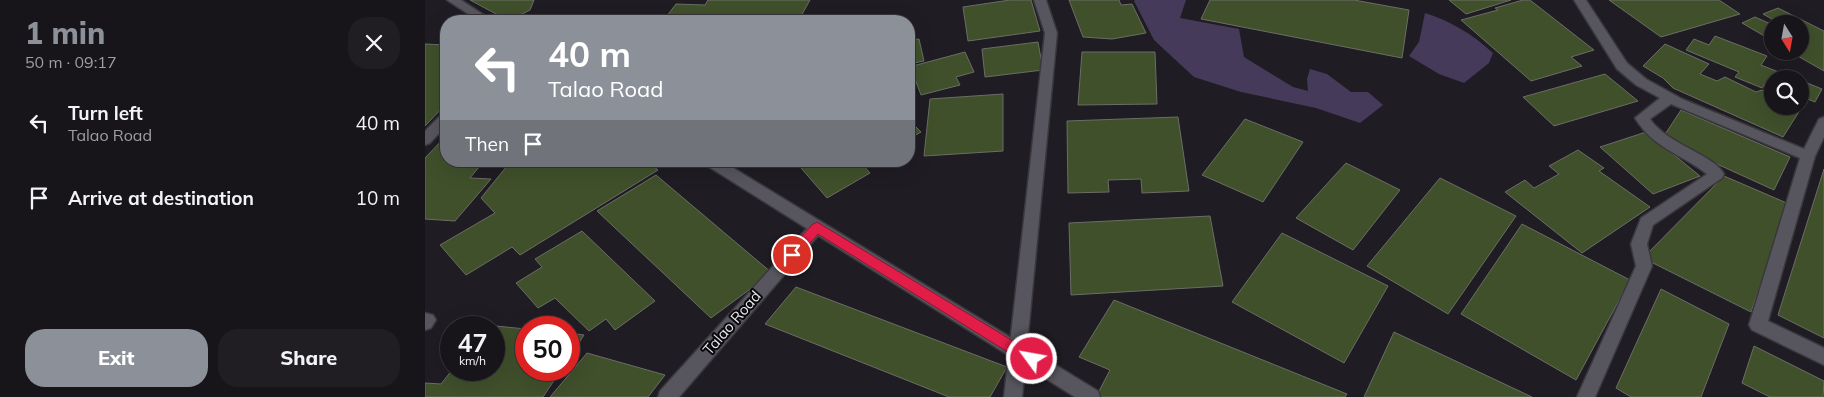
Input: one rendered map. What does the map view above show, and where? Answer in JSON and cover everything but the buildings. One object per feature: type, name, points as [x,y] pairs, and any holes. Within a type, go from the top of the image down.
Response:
[{"type":"street","points":[[453,0],[477,15]]},
{"type":"street","points":[[1013,397],[1051,33],[1040,0]]},
{"type":"street","points":[[1580,0],[1623,66],[1641,82],[1670,98],[1808,156]]},
{"type":"street","points":[[1586,397],[1644,266],[1639,244],[1646,222],[1717,174],[1708,166],[1672,148],[1647,128],[1642,118],[1670,98]]},
{"type":"street","points":[[1824,122],[1808,156],[1758,325],[1824,357]]},
{"type":"street","points":[[425,140],[440,124]]},
{"type":"street","points":[[721,167],[1091,397]]},
{"type":"street","name":"Talao Road","points":[[667,397],[817,227]]},
{"type":"shaded area","points":[[1135,0],[1186,0],[1180,18],[1239,29],[1244,57],[1293,87],[1308,91],[1307,79],[1310,69],[1327,74],[1351,92],[1368,92],[1383,105],[1360,123],[1316,108],[1241,92],[1194,77],[1154,40]]},
{"type":"shaded area","points":[[1425,13],[1452,24],[1477,40],[1493,53],[1489,63],[1464,83],[1439,74],[1409,56],[1419,42]]},
{"type":"route","points":[[792,255],[817,227],[1032,359]]}]
